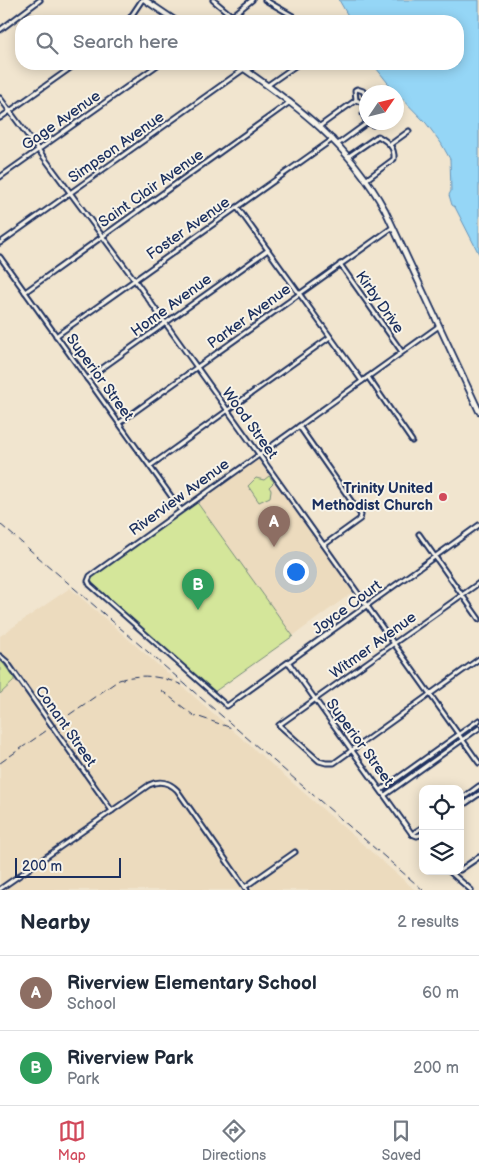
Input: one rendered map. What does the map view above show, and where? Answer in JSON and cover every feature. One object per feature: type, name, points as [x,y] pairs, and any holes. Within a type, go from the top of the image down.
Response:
[{"type":"main road","points":[[144,0],[167,15]]},
{"type":"main road","points":[[246,70],[291,102],[333,138],[349,156],[378,196],[479,411]]},
{"type":"street","points":[[20,15],[40,0]]},
{"type":"street","points":[[133,15],[144,0]]},
{"type":"street","points":[[214,0],[231,15]]},
{"type":"street","points":[[233,15],[252,0]]},
{"type":"street","points":[[265,0],[291,15]]},
{"type":"street","points":[[0,30],[15,19]]},
{"type":"street","points":[[0,118],[68,70]]},
{"type":"street","name":"Gage Avenue","points":[[0,177],[151,70]]},
{"type":"street","name":"Simpson Avenue","points":[[0,243],[246,70]]},
{"type":"street","points":[[268,85],[289,70]]},
{"type":"street","points":[[356,100],[354,90],[359,90]]},
{"type":"street","name":"Wood Street","points":[[0,98],[166,323],[479,763]]},
{"type":"street","points":[[320,126],[356,100]]},
{"type":"street","name":"Saint Clair Avenue","points":[[24,292],[291,102]]},
{"type":"street","points":[[338,144],[359,129]]},
{"type":"street","points":[[391,144],[409,131]]},
{"type":"street","points":[[349,156],[378,136],[391,144],[394,159],[366,179]]},
{"type":"street","name":"Foster Avenue","points":[[56,336],[333,138]]},
{"type":"street","points":[[237,207],[362,382]]},
{"type":"street","name":"Parker Avenue","points":[[118,423],[393,227]]},
{"type":"street","name":"Home Avenue","points":[[87,379],[268,250]]},
{"type":"street","name":"Superior Street","points":[[0,257],[181,510]]},
{"type":"street","name":"Kirby Drive","points":[[340,264],[402,352]]},
{"type":"street","name":"Riverview Avenue","points":[[227,706],[90,585],[88,581],[90,576],[439,325]]},
{"type":"street","points":[[150,466],[330,337]]},
{"type":"street","points":[[368,377],[412,441]]},
{"type":"street","points":[[299,426],[361,515],[360,519],[324,545]]},
{"type":"street","name":"Joyce Court","points":[[227,706],[479,526]]},
{"type":"street","points":[[419,534],[479,619]]},
{"type":"street","name":"Witmer Avenue","points":[[352,750],[334,763],[326,764],[319,761],[280,725],[479,583]]},
{"type":"street","name":"Conant Street","points":[[0,656],[7,662],[112,811]]},
{"type":"street","points":[[352,750],[479,659]]},
{"type":"street","name":"Superior Street","points":[[289,663],[412,834]]},
{"type":"street","points":[[381,790],[479,720]]},
{"type":"street","points":[[385,796],[479,728]]},
{"type":"street","points":[[0,889],[148,785],[158,782],[171,785],[180,794],[246,889],[296,852]]},
{"type":"street","points":[[464,797],[479,786]]},
{"type":"street","points":[[464,804],[479,794]]},
{"type":"street","points":[[412,834],[419,830]]},
{"type":"street","points":[[412,834],[419,835]]},
{"type":"street","points":[[464,868],[479,857]]},
{"type":"street","points":[[454,875],[471,890]]},
{"type":"shaded area","points":[[258,459],[353,592],[293,636],[196,501]]},
{"type":"shaded area","points":[[70,588],[415,890],[0,890],[0,636]]},
{"type":"green space","points":[[269,476],[274,482],[269,487],[271,490],[270,497],[259,502],[248,486],[256,478],[264,480]]},
{"type":"green space","points":[[196,501],[293,636],[214,692],[90,581],[92,576]]},
{"type":"green space","points":[[0,659],[14,678],[14,681],[0,694]]},
{"type":"water","points":[[339,0],[479,0],[479,254],[455,207],[452,205],[449,195],[451,191],[450,159],[426,123],[404,100],[404,85],[389,85],[378,70],[464,70],[464,15],[348,15]]},
{"type":"railway","points":[[0,524],[423,890]]},
{"type":"railway","points":[[0,763],[119,680],[151,676],[167,679],[182,685]]},
{"type":"railway","points":[[161,690],[193,715],[232,728]]},
{"type":"place","name":"Trinity United Methodist Church","points":[[443,497]]},
{"type":"place","name":"Riverview Elementary School","points":[[274,547]]},
{"type":"place","name":"Riverview Park","points":[[198,610]]}]
